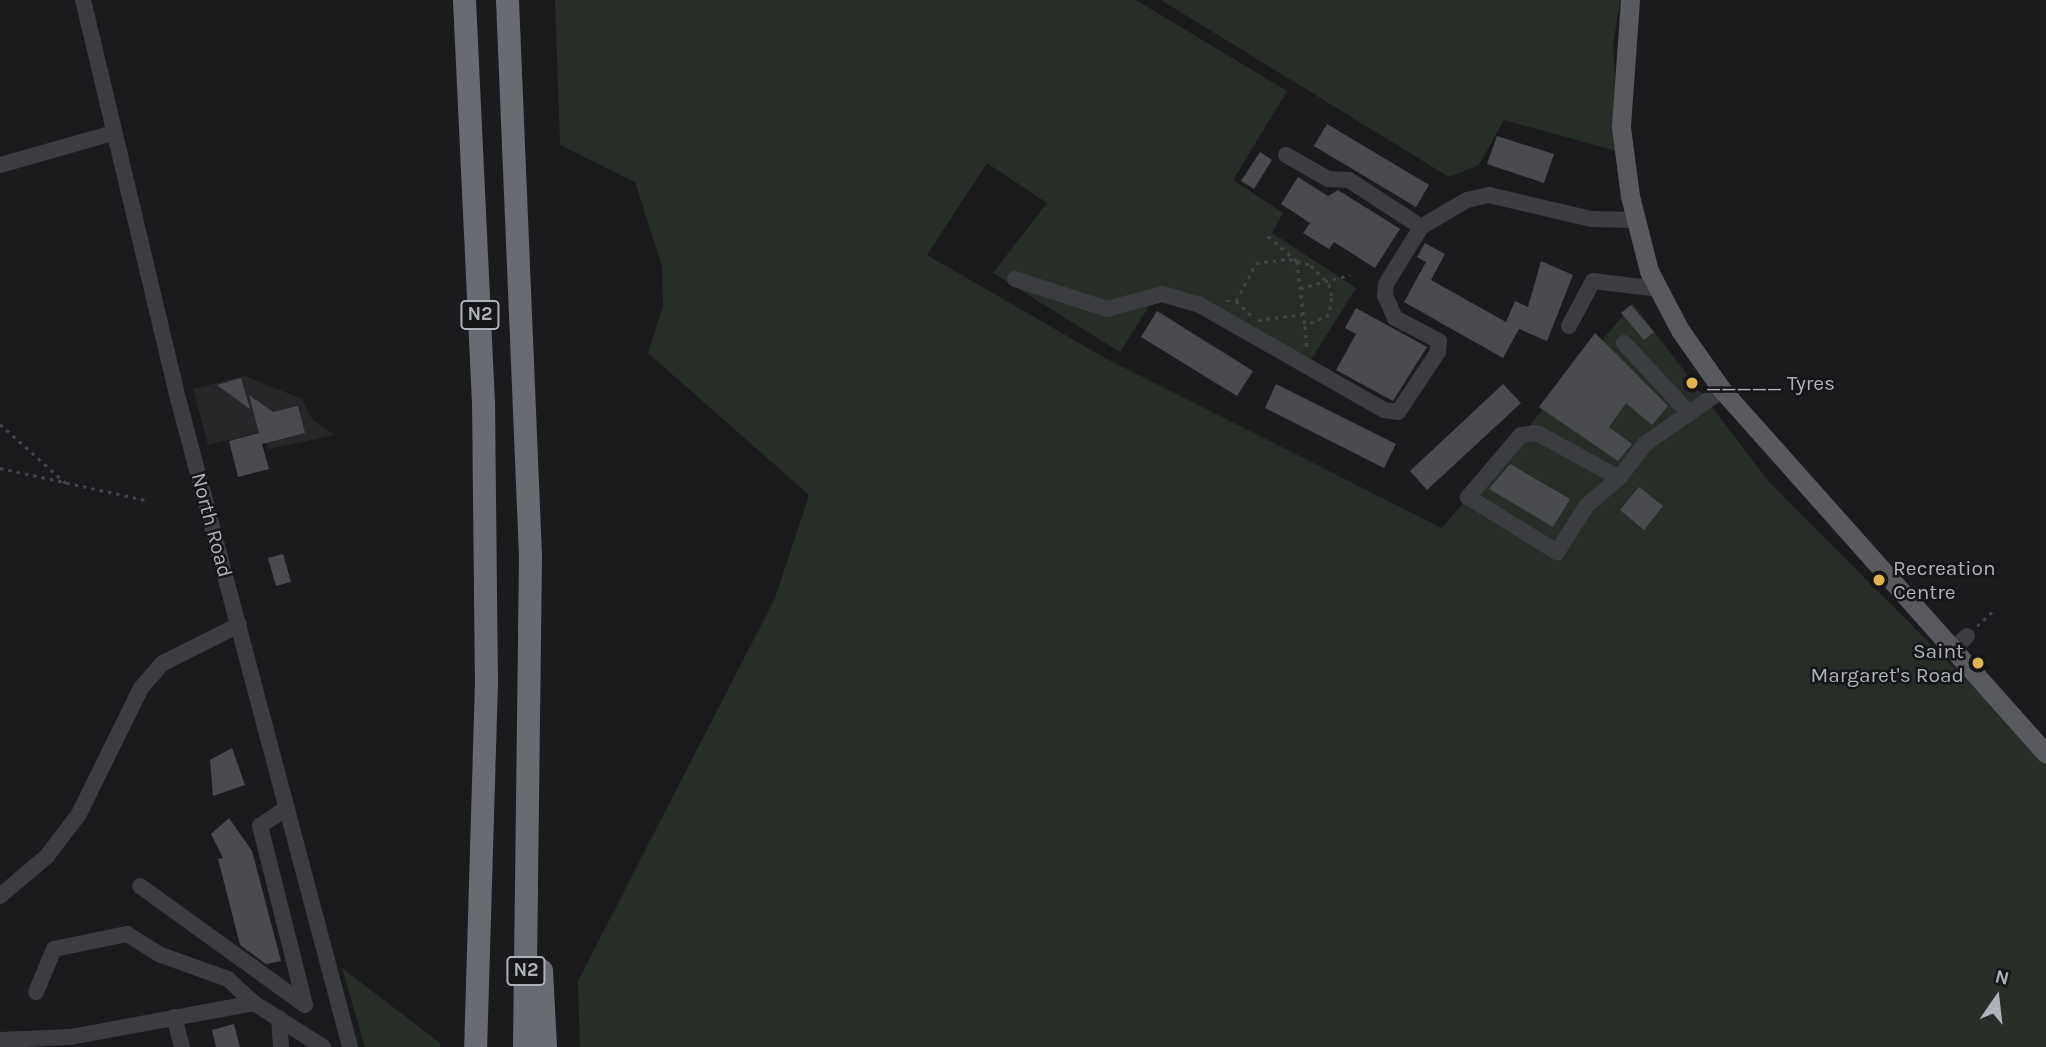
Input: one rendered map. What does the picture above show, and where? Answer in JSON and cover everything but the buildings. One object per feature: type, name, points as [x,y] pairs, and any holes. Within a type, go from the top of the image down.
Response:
[{"type":"highway","name":"N2","points":[[464,0],[483,414],[486,681],[475,1047]]},
{"type":"highway","name":"N2","points":[[507,0],[526,415],[531,717],[524,1047]]},
{"type":"highway","points":[[531,717],[545,1047]]},
{"type":"main road","points":[[1630,0],[1621,127],[1634,220],[1658,289],[1722,390],[1960,643],[2046,754]]},
{"type":"street","name":"North Road","points":[[83,0],[113,133],[350,1047]]},
{"type":"street","points":[[0,165],[113,133]]},
{"type":"street","points":[[1286,155],[1328,179],[1349,180],[1421,227]]},
{"type":"street","points":[[1015,279],[1083,305],[1107,309],[1162,294],[1209,310],[1384,410],[1398,412],[1410,397],[1439,341],[1395,318],[1386,284],[1421,227],[1467,200],[1489,195],[1591,219],[1634,220]]},
{"type":"street","points":[[1569,327],[1593,281],[1658,289]]},
{"type":"street","points":[[1624,343],[1687,411]]},
{"type":"street","points":[[1619,478],[1537,433],[1521,435],[1468,496],[1557,552],[1587,505],[1619,478],[1645,444],[1687,411],[1722,390]]},
{"type":"street","points":[[0,896],[47,856],[79,814],[141,688],[174,656],[239,625]]},
{"type":"street","points":[[140,886],[305,1005],[260,825],[287,808]]},
{"type":"street","points":[[36,992],[54,949],[127,934],[161,955],[228,979],[254,1003],[323,1047]]},
{"type":"street","points":[[0,1040],[72,1042],[174,1017],[254,1003]]},
{"type":"street","points":[[174,1017],[182,1047]]},
{"type":"street","points":[[279,1018],[281,1047]]},
{"type":"path","points":[[1268,236],[1297,261],[1327,281]]},
{"type":"path","points":[[1297,261],[1305,326],[1304,364]]},
{"type":"path","points":[[1236,301],[1256,263],[1297,261]]},
{"type":"path","points":[[1300,288],[1350,275]]},
{"type":"path","points":[[1305,326],[1329,315],[1327,281]]},
{"type":"path","points":[[1209,310],[1216,301],[1236,301],[1254,321]]},
{"type":"path","points":[[1233,323],[1303,314]]},
{"type":"path","points":[[0,424],[68,485]]},
{"type":"path","points":[[0,468],[145,500]]},
{"type":"path","points":[[1960,643],[1994,610]]},
{"type":"shaded area","points":[[555,0],[1136,0],[1287,91],[1233,180],[1283,213],[1272,233],[1356,288],[1311,360],[1159,290],[1120,352],[993,273],[1047,203],[987,163],[927,255],[1105,358],[1442,528],[1633,304],[1770,483],[2046,760],[2046,1047],[580,1047],[578,981],[775,598],[809,495],[648,353],[663,306],[662,266],[635,182],[560,145]]},
{"type":"shaded area","points":[[1161,0],[1620,0],[1613,46],[1620,152],[1504,120],[1479,165],[1449,177]]},
{"type":"shaded area","points":[[245,376],[302,399],[312,419],[335,435],[269,449],[260,432],[208,445],[193,389]]},
{"type":"shaded area","points":[[342,968],[440,1043],[440,1047],[365,1047]]},
{"type":"place","name":"_____ Tyres","points":[[1692,383]]},
{"type":"place","name":"Recreation Centre","points":[[1879,580]]},
{"type":"place","name":"Saint Margaret's Road","points":[[1978,663]]}]
